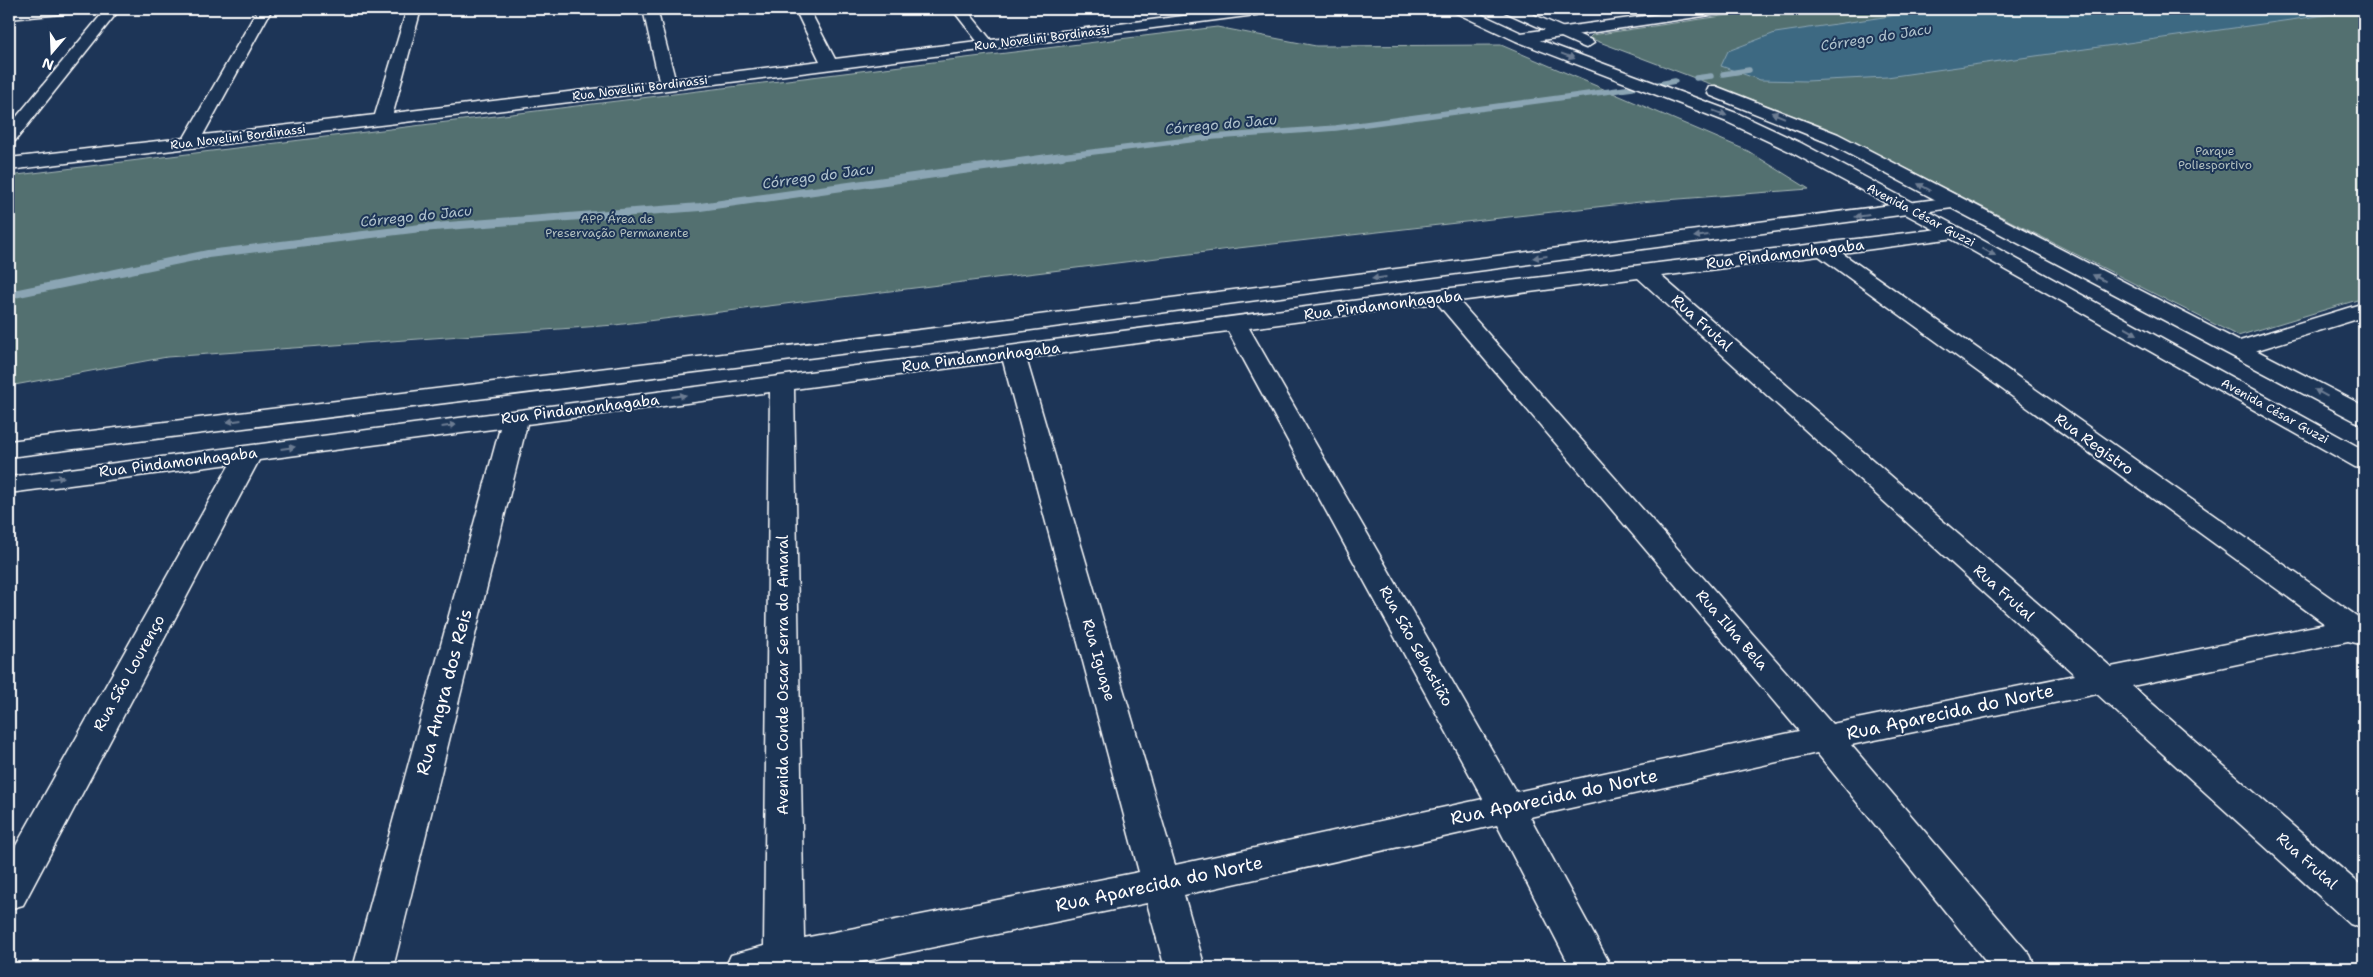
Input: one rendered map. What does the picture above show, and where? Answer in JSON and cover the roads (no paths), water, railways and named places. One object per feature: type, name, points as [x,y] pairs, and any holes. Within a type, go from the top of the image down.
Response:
[{"type":"street","points":[[9,15],[72,9]]},
{"type":"street","points":[[9,137],[113,9]]},
{"type":"street","points":[[190,143],[265,9]]},
{"type":"street","points":[[382,120],[414,9]]},
{"type":"street","points":[[650,9],[668,85]]},
{"type":"street","points":[[802,9],[829,64]]},
{"type":"street","points":[[959,9],[987,44]]},
{"type":"street","name":"Rua Novelini Bordinassi","points":[[9,164],[668,85],[1271,9]]},
{"type":"street","name":"Avenida César Guzzi","points":[[1459,9],[1521,38],[1733,118],[1795,147],[1955,233],[2364,461]]},
{"type":"street","name":"Avenida César Guzzi","points":[[1510,9],[1560,33],[1771,112],[1832,138],[1953,203],[2238,349],[2364,416]]},
{"type":"street","points":[[1657,9],[1672,16]]},
{"type":"street","points":[[1521,38],[1724,9]]},
{"type":"street","points":[[1129,14],[1142,25]]},
{"type":"street","points":[[9,449],[991,328],[1953,203]]},
{"type":"street","name":"Rua Pindamonhagaba","points":[[9,484],[1012,352],[1236,325],[1443,296],[1955,233]]},
{"type":"street","name":"Rua Registro","points":[[1824,250],[2360,631]]},
{"type":"street","name":"Rua Frutal","points":[[1644,272],[2364,912]]},
{"type":"street","name":"Rua Ilha Bela","points":[[1443,296],[1825,738],[2016,968]]},
{"type":"street","points":[[2238,349],[2364,310]]},
{"type":"street","name":"Rua São Sebastião","points":[[1236,325],[1506,807],[1592,968]]},
{"type":"street","name":"Rua Iguape","points":[[1012,352],[1185,968]]},
{"type":"street","name":"Avenida Conde Oscar Serra do Amaral","points":[[782,382],[784,964]]},
{"type":"street","name":"Rua Angra dos Reis","points":[[373,968],[516,417]]},
{"type":"street","name":"Rua São Lourenço","points":[[9,893],[250,453]]},
{"type":"street","name":"Rua Aparecida do Norte","points":[[744,968],[784,964],[1162,884],[1825,738],[2360,631]]},
{"type":"water","points":[[1938,9],[2347,9],[2347,12],[1887,77],[1806,81],[1760,80],[1721,66],[1728,51],[1775,33]]},
{"type":"waterway","name":"Córrego do Jacu","points":[[1723,74],[1749,70]]},
{"type":"waterway","name":"Córrego do Jacu","points":[[1696,78],[1711,76]]},
{"type":"waterway","name":"Córrego do Jacu","points":[[1654,85],[1675,81]]},
{"type":"waterway","name":"Córrego do Jacu","points":[[1053,157],[1213,137],[1336,128],[1633,88]]},
{"type":"waterway","name":"Córrego do Jacu","points":[[9,295],[208,254],[421,228],[700,207],[1062,156]]},
{"type":"park label","name":"Parque Poliesportivo","points":[[2215,158]]},
{"type":"park label","name":"APP Área de Preservação Permanente","points":[[617,226]]}]
